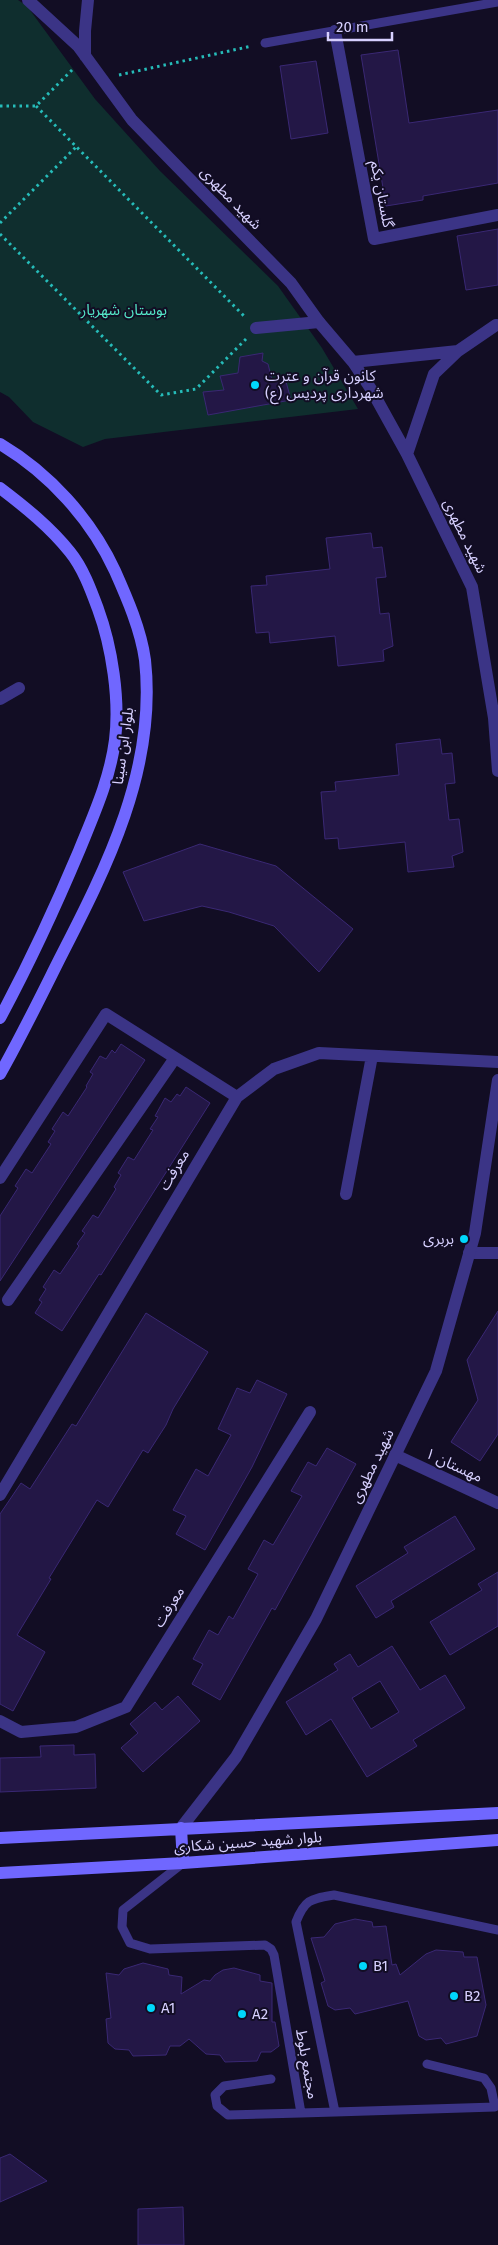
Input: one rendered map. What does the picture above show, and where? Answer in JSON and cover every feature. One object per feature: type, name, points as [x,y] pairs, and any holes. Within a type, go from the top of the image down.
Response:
[{"type":"main road","name":"بلوار ابن سینا","points":[[0,444],[38,470],[64,496],[102,545],[133,616],[144,659],[146,694],[142,747],[132,794],[118,835],[87,906],[0,1074]]},
{"type":"main road","name":"بلوار ابن سینا","points":[[0,488],[45,525],[71,553],[88,584],[102,619],[113,663],[115,738],[107,782],[60,897],[0,1018]]},
{"type":"main road","name":"بلوار شهید حسین شکاری","points":[[0,1838],[498,1813]]},
{"type":"main road","points":[[181,1828],[183,1863]]},
{"type":"main road","name":"بلوار شهید حسین شکاری","points":[[1,1874],[498,1840]]},
{"type":"street","name":"شهید مطهری","points":[[28,0],[78,46],[132,120],[291,283],[319,322],[353,362],[370,389],[407,454],[472,587],[494,718],[498,771]]},
{"type":"street","points":[[86,56],[85,31],[88,0]]},
{"type":"street","name":"گلستان یکم","points":[[335,31],[374,239],[498,215]]},
{"type":"street","points":[[256,328],[319,322]]},
{"type":"street","points":[[407,454],[434,374],[458,352],[497,325]]},
{"type":"street","points":[[353,362],[458,352]]},
{"type":"street","points":[[0,699],[19,688]]},
{"type":"street","points":[[0,1178],[106,1014],[236,1098]]},
{"type":"street","name":"معرفت","points":[[0,1495],[236,1098],[274,1069],[319,1053],[498,1062]]},
{"type":"street","points":[[346,1194],[372,1056]]},
{"type":"street","points":[[8,1300],[175,1058]]},
{"type":"street","name":"شهید مطهری","points":[[181,1828],[236,1757],[316,1619],[436,1371],[475,1233],[498,1080]]},
{"type":"street","points":[[469,1253],[498,1253]]},
{"type":"street","name":"معرفت","points":[[0,1722],[21,1732],[76,1727],[126,1707],[310,1412]]},
{"type":"street","name":"مهستان ۱","points":[[395,1456],[498,1503]]},
{"type":"lane","points":[[265,44],[498,2]]},
{"type":"lane","name":"مجتمع بلوط","points":[[183,1863],[123,1910],[122,1927],[130,1943],[150,1949],[265,1945],[271,1949],[274,1955],[301,2113],[335,2112],[296,1922],[302,1906],[315,1898],[334,1895],[498,1930]]},
{"type":"lane","points":[[335,2112],[497,2107],[491,2088],[484,2078],[426,2064]]},
{"type":"lane","points":[[271,2079],[224,2086],[215,2096],[217,2106],[228,2115],[301,2113]]},
{"type":"path","points":[[102,79],[265,44]]},
{"type":"path","points":[[0,106],[36,106],[86,56]]},
{"type":"path","points":[[0,234],[161,395],[196,389],[256,328],[36,106]]},
{"type":"path","points":[[0,223],[76,147]]},
{"type":"green space","name":"بوستان شهریار","points":[[0,0],[18,0],[27,6],[95,99],[160,171],[278,286],[322,348],[358,409],[105,439],[83,447],[33,422],[9,397],[0,392]]},
{"type":"building","points":[[398,50],[409,123],[498,110],[498,183],[423,196],[423,200],[386,206],[361,55]]},
{"type":"building","points":[[316,61],[328,133],[291,139],[280,66]]},
{"type":"building","points":[[498,229],[498,285],[466,290],[457,236]]},
{"type":"building","name":"کانون قرآن و عترت (ع) شهرداری پردیس","points":[[263,353],[262,361],[268,364],[272,380],[285,378],[291,400],[208,415],[203,392],[224,390],[220,376],[238,373],[240,357]]},
{"type":"building","points":[[371,533],[373,548],[382,547],[386,577],[376,578],[380,614],[389,613],[393,646],[383,650],[384,661],[338,666],[335,636],[270,643],[269,632],[256,633],[251,586],[267,585],[266,576],[330,569],[326,538]]},
{"type":"building","points":[[440,739],[442,754],[452,753],[455,783],[445,784],[449,820],[459,819],[463,852],[452,856],[454,867],[408,872],[405,842],[339,849],[338,838],[325,839],[321,792],[336,791],[335,782],[399,775],[396,744]]},
{"type":"building","points":[[200,844],[276,866],[353,929],[319,972],[274,926],[229,912],[202,906],[144,921],[123,872]]},
{"type":"building","points":[[121,1044],[145,1060],[0,1281],[0,1216],[18,1188],[15,1186],[26,1169],[32,1173],[51,1144],[48,1142],[55,1131],[52,1129],[63,1112],[68,1116],[87,1087],[93,1074],[90,1072],[100,1056],[106,1059],[112,1050],[115,1053]]},
{"type":"building","points":[[186,1087],[210,1103],[101,1275],[99,1274],[62,1331],[35,1313],[42,1302],[39,1300],[46,1289],[43,1287],[54,1270],[60,1274],[79,1246],[77,1244],[85,1233],[82,1231],[93,1215],[98,1218],[116,1189],[114,1187],[121,1175],[118,1173],[128,1157],[134,1160],[153,1130],[150,1129],[158,1117],[155,1116],[165,1098],[171,1102],[177,1094],[180,1096]]},
{"type":"building","points":[[498,1311],[498,1434],[480,1461],[451,1442],[478,1400],[467,1360]]},
{"type":"building","points":[[146,1313],[208,1352],[148,1453],[143,1450],[108,1507],[97,1500],[49,1578],[51,1579],[17,1635],[45,1652],[13,1711],[0,1704],[0,1514],[21,1483],[30,1489],[72,1424],[76,1426]]},
{"type":"building","points":[[257,1380],[287,1394],[252,1467],[205,1550],[176,1534],[186,1516],[173,1510],[196,1469],[208,1476],[231,1435],[218,1429],[237,1388],[250,1393]]},
{"type":"building","points":[[327,1448],[356,1464],[275,1610],[272,1608],[220,1700],[192,1684],[203,1664],[193,1659],[209,1630],[218,1635],[229,1616],[233,1619],[258,1574],[248,1569],[264,1540],[273,1545],[302,1496],[291,1491],[308,1462],[316,1466]]},
{"type":"building","points":[[455,1516],[475,1549],[391,1601],[394,1607],[376,1618],[356,1586],[408,1553],[404,1547]]},
{"type":"building","points":[[498,1572],[498,1626],[450,1655],[430,1622],[482,1590],[478,1584]]},
{"type":"building","points":[[392,1646],[420,1690],[445,1675],[465,1708],[413,1740],[417,1746],[367,1777],[331,1719],[306,1735],[286,1702],[338,1670],[334,1664],[350,1654],[358,1667]],"holes":[[[380,1681],[399,1712],[371,1729],[352,1698]]]},
{"type":"building","points":[[178,1696],[200,1721],[143,1772],[121,1748],[138,1733],[130,1724],[155,1702],[162,1710]]},
{"type":"building","points":[[74,1745],[74,1755],[95,1754],[96,1788],[0,1792],[0,1758],[41,1757],[40,1746]]},
{"type":"building","points":[[355,1919],[372,1922],[373,1927],[386,1926],[392,1965],[396,1964],[400,1975],[426,1954],[436,1950],[463,1952],[464,1957],[477,1957],[486,2005],[477,2036],[446,2044],[441,2038],[426,2040],[419,2036],[408,2001],[355,2014],[350,2008],[335,2010],[328,2006],[321,1983],[325,1981],[311,1938],[324,1937],[335,1924]]},
{"type":"building","points":[[143,1963],[168,1969],[169,1975],[182,1977],[181,1994],[204,1980],[210,1981],[223,1970],[234,1968],[260,1975],[260,1981],[272,1983],[272,2022],[275,2022],[279,2046],[271,2052],[261,2052],[257,2061],[225,2062],[220,2055],[206,2054],[189,2039],[180,2046],[170,2046],[166,2055],[133,2056],[129,2050],[115,2049],[108,2043],[106,2019],[111,2018],[106,1973],[119,1975],[124,1969]]},
{"type":"building","points":[[10,2154],[47,2181],[0,2202],[0,2158]]},
{"type":"building","points":[[183,2207],[184,2245],[138,2245],[138,2209]]},
{"type":"place","name":"کانون قرآن و عترت (ع) شهرداری پردیس","points":[[255,385]]},
{"type":"place","name":"بربری","points":[[464,1239]]},
{"type":"place","name":"B1","points":[[363,1966]]},
{"type":"place","name":"B2","points":[[454,1996]]},
{"type":"place","name":"A1","points":[[151,2008]]},
{"type":"place","name":"A2","points":[[242,2014]]}]
